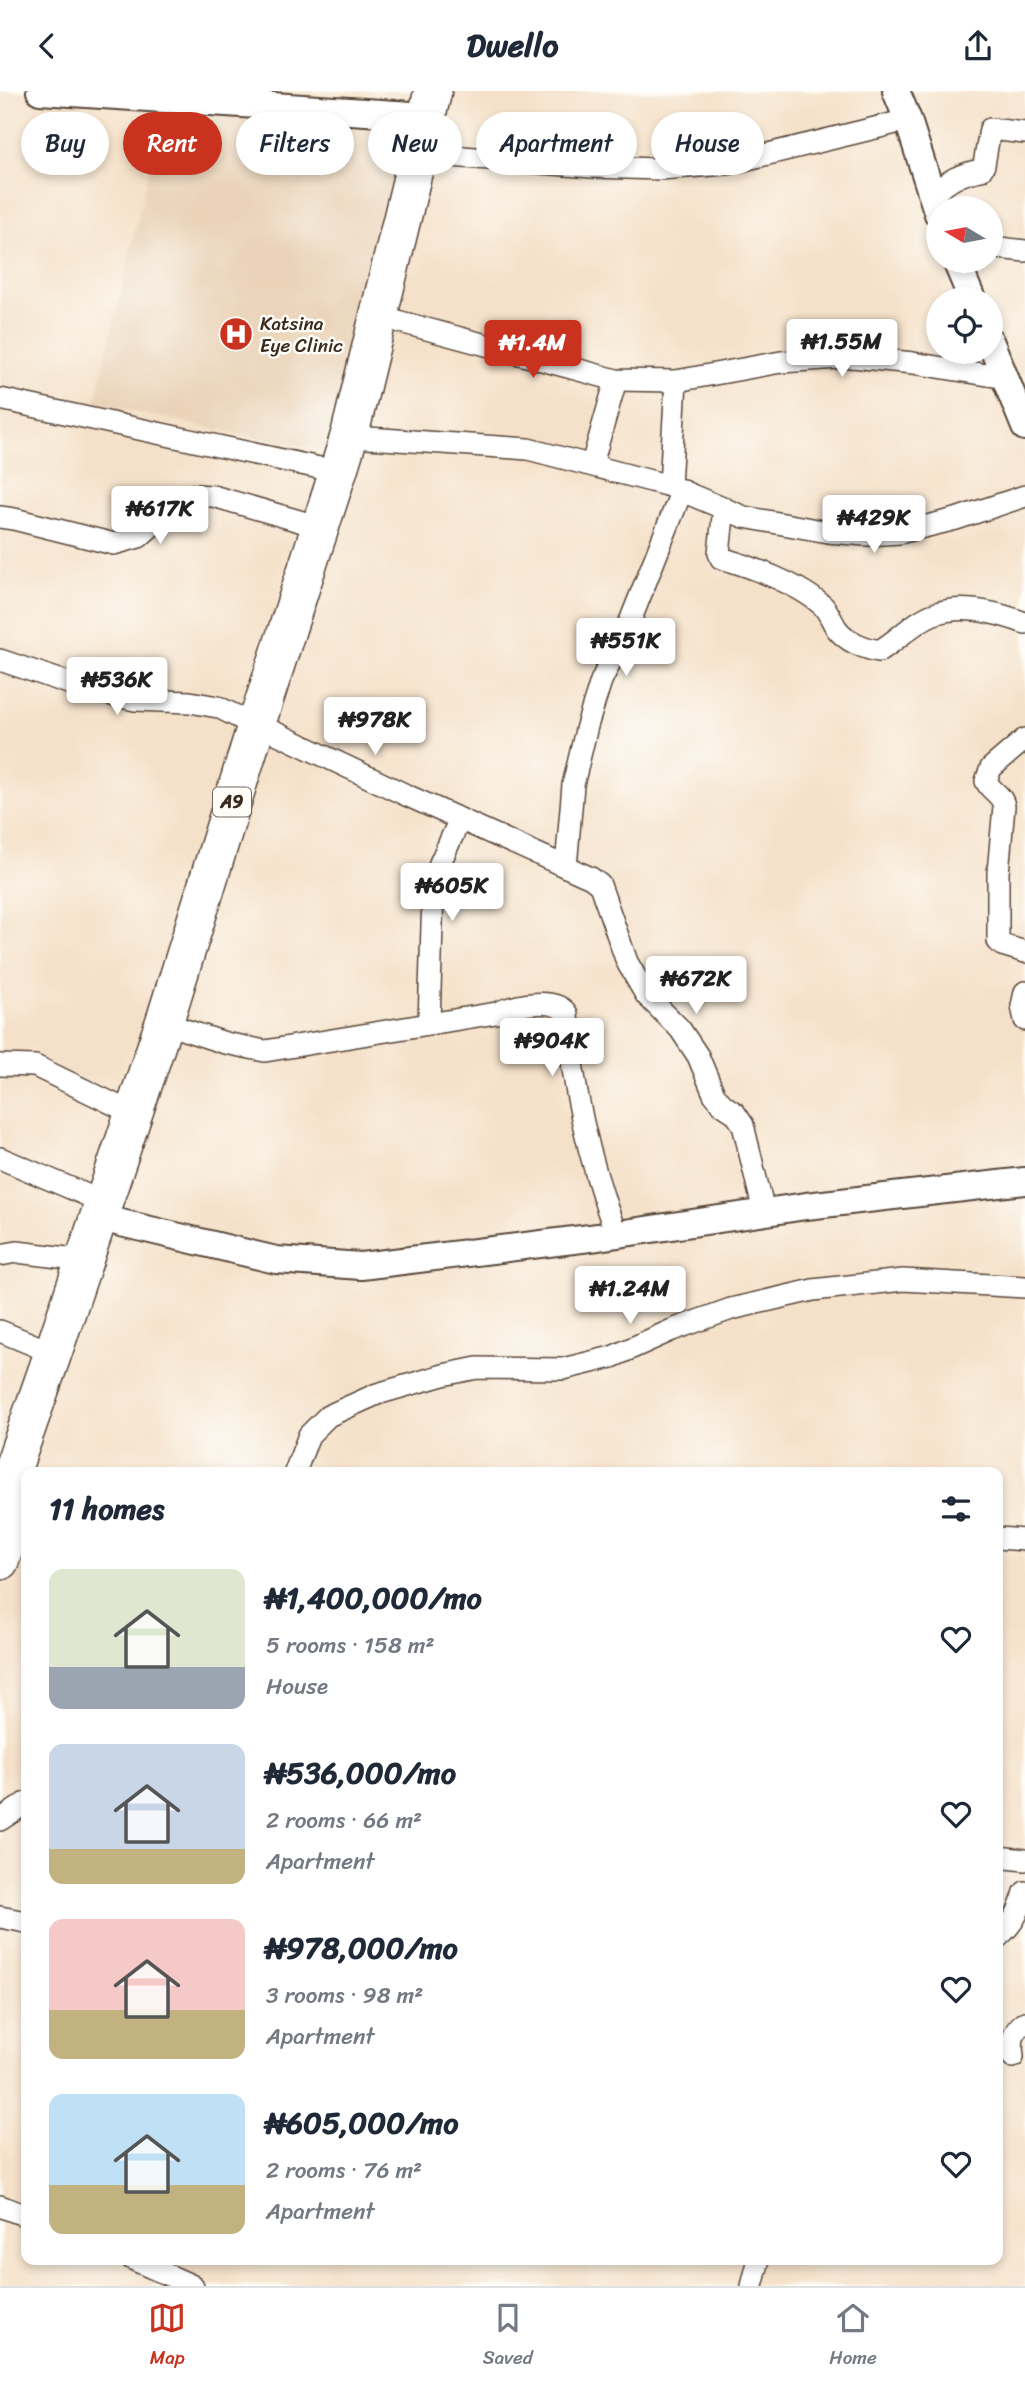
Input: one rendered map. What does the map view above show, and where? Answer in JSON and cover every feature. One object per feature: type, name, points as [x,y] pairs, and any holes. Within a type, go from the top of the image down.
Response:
[{"type":"highway","name":"A9","points":[[283,675],[320,527],[350,433],[438,99]]},
{"type":"highway","name":"A9","points":[[33,1467],[110,1212],[132,1113],[368,438],[432,175]]},
{"type":"highway","name":"A9","points":[[0,1504],[84,1260],[110,1212],[150,1119],[183,1029],[265,729]]},
{"type":"highway","points":[[0,1561],[21,1500]]},
{"type":"street","points":[[40,91],[438,99]]},
{"type":"street","points":[[896,91],[932,196]]},
{"type":"street","points":[[462,157],[592,167],[660,169],[727,164],[908,120]]},
{"type":"street","points":[[943,196],[966,171],[981,170],[990,129],[1025,133]]},
{"type":"street","points":[[1003,248],[1025,251]]},
{"type":"street","points":[[397,321],[615,380],[676,381],[781,362],[853,357],[913,363],[1006,378]]},
{"type":"street","points":[[1000,364],[1025,427]]},
{"type":"street","points":[[592,464],[615,380]]},
{"type":"street","points":[[566,867],[573,785],[587,726],[601,681],[631,619],[676,488],[676,381]]},
{"type":"street","points":[[0,399],[338,472]]},
{"type":"street","points":[[368,438],[528,449],[676,488],[744,517],[828,532],[866,535],[899,533],[1025,496]]},
{"type":"street","points":[[0,517],[114,544],[139,537],[178,502],[193,495],[213,496],[320,527]]},
{"type":"street","points":[[724,508],[719,553],[721,558],[755,568],[804,594],[824,607],[839,631],[869,650],[879,651],[932,615],[955,610],[979,611],[1025,623]]},
{"type":"street","points":[[0,660],[89,690],[135,700],[190,702],[218,707],[600,885],[627,962],[646,995],[680,1029],[698,1056],[714,1094],[743,1125],[764,1212]]},
{"type":"street","points":[[1025,739],[991,768],[985,781],[1003,799],[1004,806],[998,873],[998,941],[1002,945],[1025,952]]},
{"type":"street","points":[[429,1023],[433,893],[440,863],[460,818]]},
{"type":"street","points":[[1025,992],[1022,1006],[1025,1020]]},
{"type":"street","points":[[183,1029],[225,1043],[265,1051],[496,1013],[526,1004],[563,1007],[567,1014],[572,1068],[588,1146],[597,1184],[616,1234]]},
{"type":"street","points":[[0,1065],[35,1066],[132,1113]]},
{"type":"street","points":[[0,1158],[110,1212],[276,1260],[349,1266],[403,1262],[764,1212],[1025,1181]]},
{"type":"street","points":[[0,1255],[17,1252],[84,1260]]},
{"type":"street","points":[[297,1467],[309,1435],[328,1416],[377,1395],[443,1375],[477,1368],[564,1369],[612,1356],[672,1330],[731,1309],[813,1290],[904,1280],[1025,1287]]},
{"type":"street","points":[[0,1331],[53,1353]]},
{"type":"street","points":[[1003,1538],[1025,1540]]},
{"type":"street","points":[[0,1820],[21,1806]]},
{"type":"street","points":[[1003,1858],[1025,1860]]},
{"type":"street","points":[[1003,1933],[1020,1920],[1025,1892]]},
{"type":"street","points":[[0,1917],[21,1921]]},
{"type":"street","points":[[1012,2058],[1011,2042],[1017,2028],[1025,2022]]},
{"type":"street","points":[[0,2206],[21,2214]]},
{"type":"street","points":[[145,2265],[192,2286]]},
{"type":"street","points":[[752,2286],[757,2265]]},
{"type":"shaded area","name":"Katsina Eye Clinic","points":[[222,114],[236,115],[236,175],[354,175],[354,115],[368,116],[368,175],[404,175],[382,264],[323,449],[228,432],[95,403],[148,175],[222,175]]},
{"type":"place","name":"Katsina Eye Clinic","points":[[236,334]]}]
